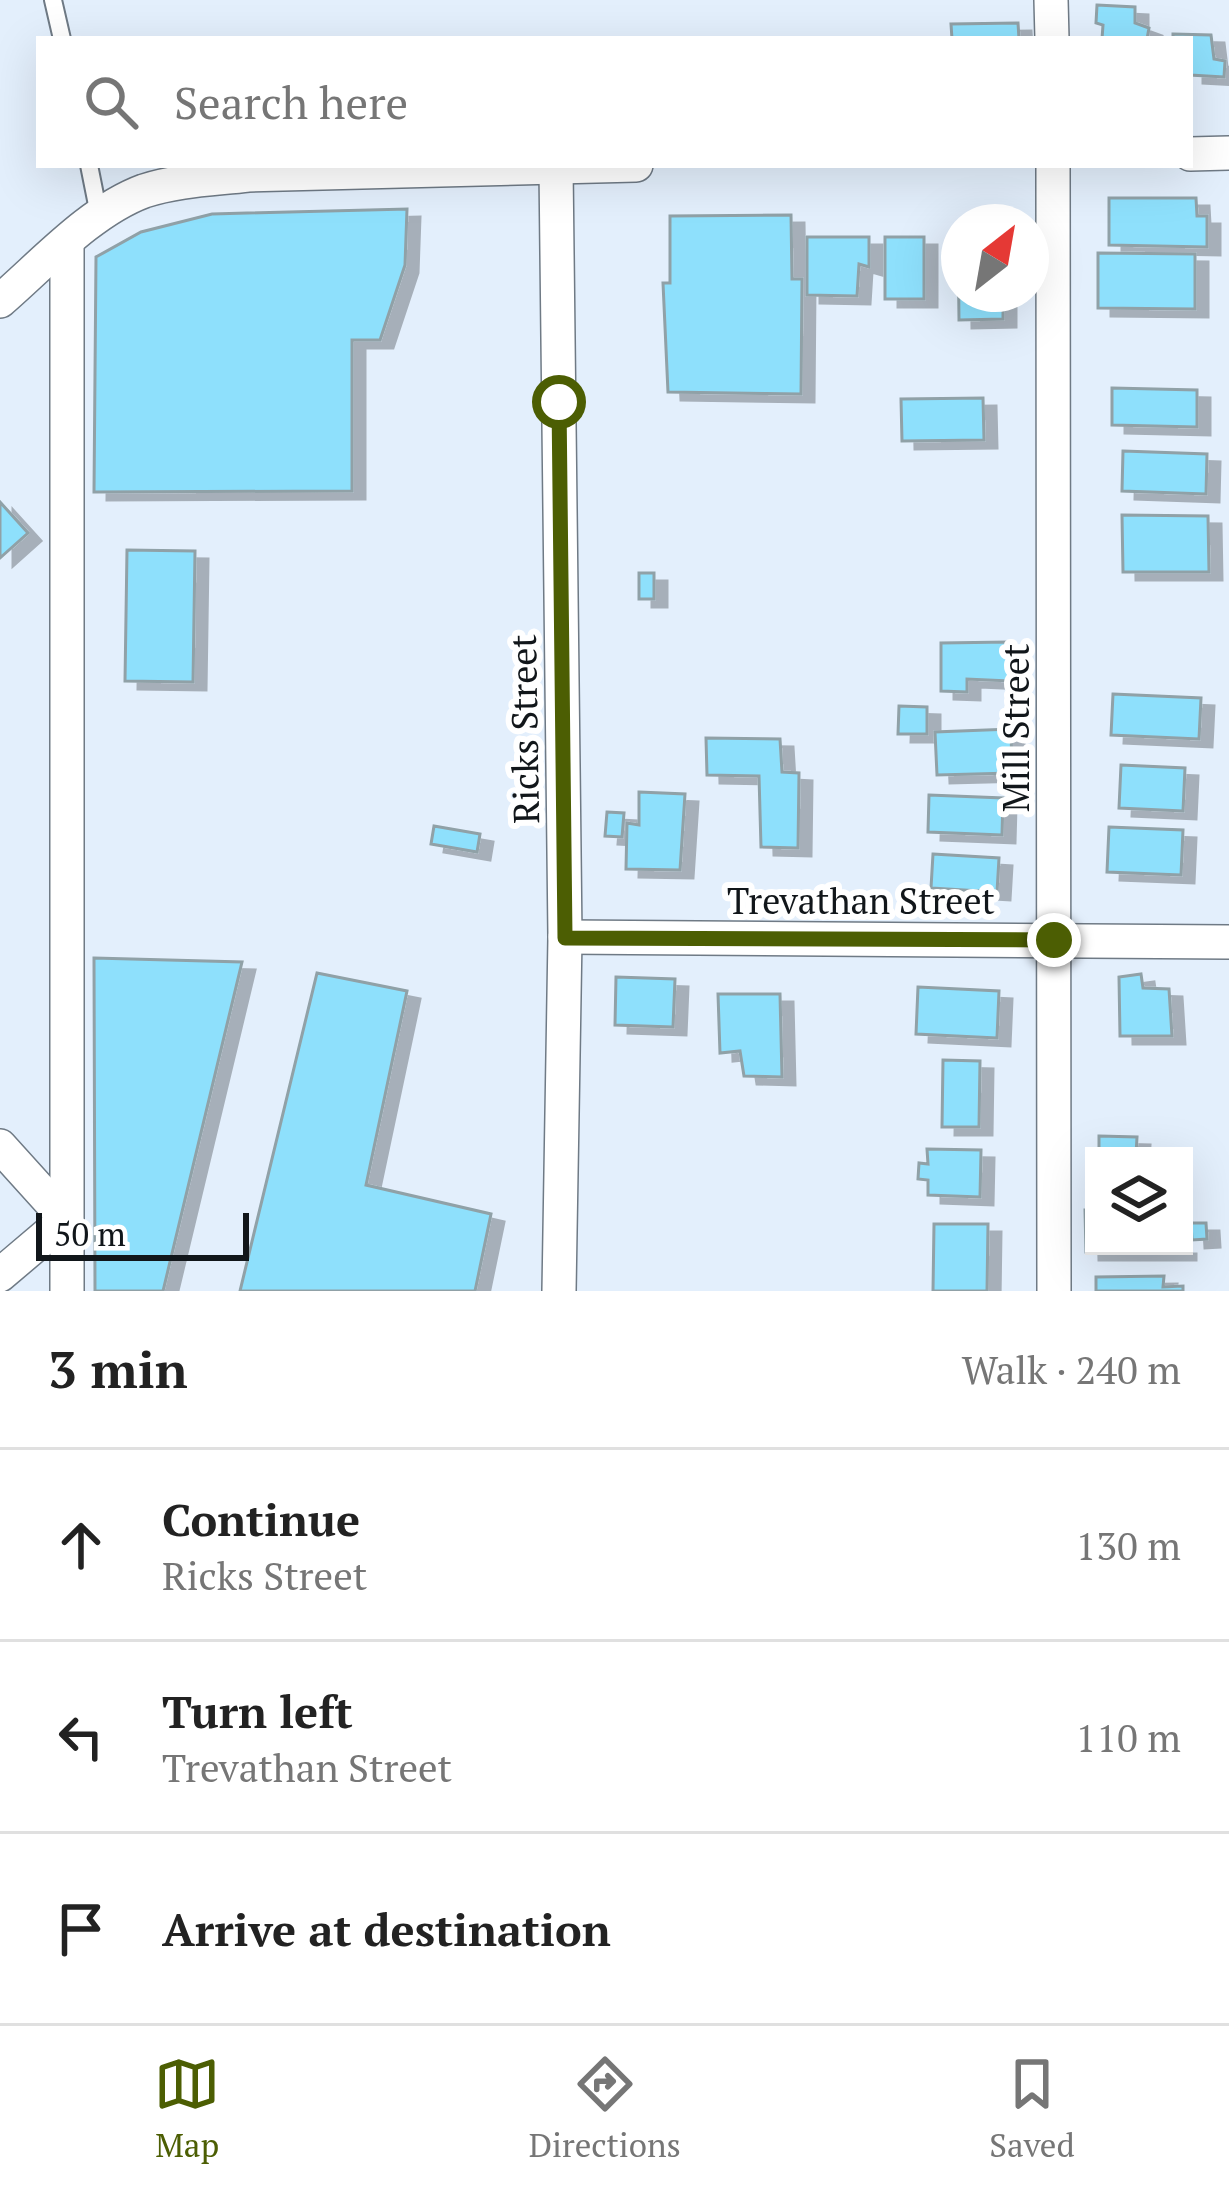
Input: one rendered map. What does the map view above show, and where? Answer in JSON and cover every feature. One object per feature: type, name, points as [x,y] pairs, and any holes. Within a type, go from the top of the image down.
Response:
[{"type":"street","points":[[1051,0],[1052,36]]},
{"type":"street","points":[[1193,154],[1229,153]]},
{"type":"street","points":[[0,301],[100,216],[143,192],[248,175],[488,168]]},
{"type":"street","name":"Ricks Street","points":[[556,168],[565,938],[559,1291]]},
{"type":"street","name":"Mill Street","points":[[1053,168],[1054,1291]]},
{"type":"street","points":[[67,244],[67,1291]]},
{"type":"street","name":"Trevathan Street","points":[[565,938],[1229,942]]},
{"type":"street","points":[[0,1146],[66,1219]]},
{"type":"street","points":[[0,1275],[66,1219]]},
{"type":"lane","points":[[53,0],[61,36]]},
{"type":"lane","points":[[90,168],[100,216]]},
{"type":"building","points":[[1097,5],[1135,7],[1135,23],[1149,28],[1148,36],[1102,36],[1103,25],[1096,23]]},
{"type":"building","points":[[1018,23],[1019,36],[952,36],[951,24]]},
{"type":"building","points":[[1211,35],[1214,59],[1225,61],[1224,77],[1193,75],[1193,36],[1173,36]]},
{"type":"building","points":[[1109,198],[1196,198],[1197,216],[1207,216],[1207,247],[1109,245]]},
{"type":"building","points":[[407,209],[405,265],[380,340],[352,340],[352,491],[94,492],[96,257],[141,232],[212,214]]},
{"type":"building","points":[[791,215],[792,279],[802,279],[801,394],[668,392],[663,283],[670,283],[670,216]]},
{"type":"building","points":[[807,237],[869,237],[869,267],[859,264],[857,296],[807,295]]},
{"type":"building","points":[[885,237],[924,237],[924,299],[885,299]]},
{"type":"building","points":[[1098,253],[1195,254],[1195,309],[1098,308]]},
{"type":"building","points":[[959,312],[1003,312],[1003,319],[959,320]]},
{"type":"building","points":[[1112,388],[1197,390],[1197,427],[1112,425]]},
{"type":"building","points":[[983,398],[984,440],[902,441],[901,399]]},
{"type":"building","points":[[1123,451],[1207,454],[1206,494],[1122,491]]},
{"type":"building","points":[[0,502],[28,533],[0,558]]},
{"type":"building","points":[[1122,515],[1208,516],[1209,572],[1123,572]]},
{"type":"building","points":[[127,550],[195,551],[193,682],[125,681]]},
{"type":"building","points":[[639,573],[654,573],[654,599],[639,599]]},
{"type":"building","points":[[1008,642],[1010,681],[967,679],[967,692],[941,691],[941,643]]},
{"type":"building","points":[[1113,694],[1201,698],[1199,739],[1111,735]]},
{"type":"building","points":[[899,706],[927,707],[927,734],[898,734]]},
{"type":"building","points":[[1011,729],[1012,773],[937,775],[935,732]]},
{"type":"building","points":[[706,738],[780,739],[782,772],[799,773],[798,848],[761,847],[759,776],[707,775]]},
{"type":"building","points":[[1121,765],[1185,768],[1183,811],[1119,808]]},
{"type":"building","points":[[639,792],[685,794],[680,870],[626,869],[627,823],[639,825]]},
{"type":"building","points":[[929,795],[1003,798],[1002,835],[928,832]]},
{"type":"building","points":[[607,812],[624,813],[622,837],[605,836]]},
{"type":"building","points":[[434,826],[480,834],[477,852],[431,844]]},
{"type":"building","points":[[1109,827],[1183,830],[1181,875],[1107,872]]},
{"type":"building","points":[[933,854],[999,858],[997,892],[931,888]]},
{"type":"building","points":[[94,958],[242,962],[163,1291],[95,1291]]},
{"type":"building","points":[[317,973],[407,991],[366,1185],[491,1214],[475,1291],[240,1291]]},
{"type":"building","points":[[1141,974],[1143,988],[1169,989],[1172,1036],[1120,1036],[1119,977]]},
{"type":"building","points":[[616,977],[675,979],[673,1027],[615,1025]]},
{"type":"building","points":[[918,987],[999,991],[997,1038],[916,1034]]},
{"type":"building","points":[[718,994],[780,994],[782,1077],[744,1076],[740,1051],[720,1053]]},
{"type":"building","points":[[943,1060],[980,1061],[979,1127],[942,1127]]},
{"type":"building","points":[[1099,1136],[1137,1137],[1136,1147],[1099,1147]]},
{"type":"building","points":[[927,1149],[981,1150],[980,1197],[928,1195],[928,1180],[918,1179],[919,1163],[928,1164]]},
{"type":"building","points":[[1193,1223],[1206,1223],[1207,1239],[1193,1240]]},
{"type":"building","points":[[934,1224],[988,1224],[987,1291],[933,1291]]},
{"type":"building","points":[[1164,1276],[1163,1287],[1183,1286],[1183,1291],[1096,1291],[1096,1277]]},
{"type":"route","points":[[559,402],[565,938],[1054,940]]}]
